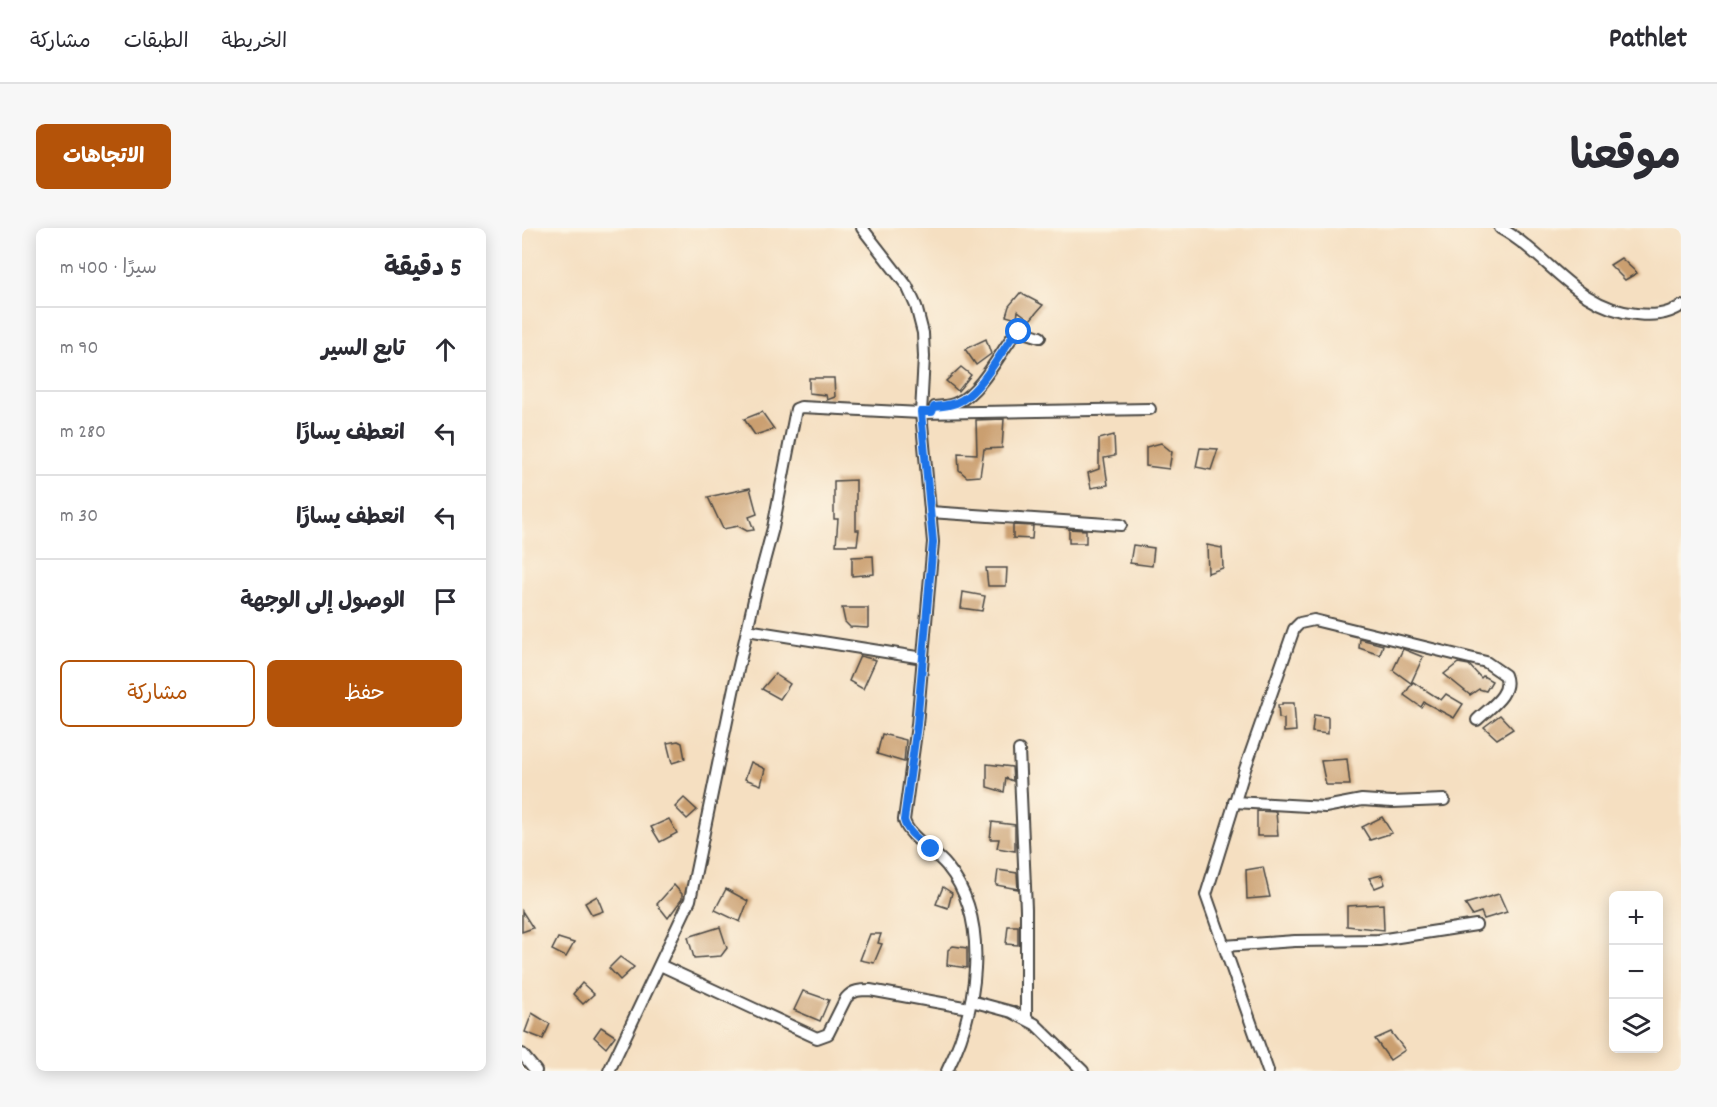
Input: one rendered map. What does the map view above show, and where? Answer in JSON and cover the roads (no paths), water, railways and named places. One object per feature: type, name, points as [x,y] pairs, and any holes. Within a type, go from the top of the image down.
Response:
[{"type":"street","points":[[862,228],[907,286],[916,306],[923,333],[933,542],[917,725],[904,820],[912,834],[942,859],[958,879],[964,891],[976,940],[970,1005],[947,1071]]},
{"type":"street","points":[[1500,228],[1519,238],[1555,272],[1592,301],[1606,308],[1619,312],[1657,316],[1681,306]]},
{"type":"street","points":[[927,412],[934,407],[953,404],[965,398],[984,377],[1013,336],[1022,332],[1040,338]]},
{"type":"street","points":[[609,1071],[690,900],[747,630],[773,528],[796,409],[801,407],[927,412],[1150,409]]},
{"type":"street","points":[[930,512],[1121,525]]},
{"type":"street","points":[[1268,1071],[1206,895],[1234,802],[1294,629],[1307,620],[1314,620],[1471,657],[1497,668],[1508,681],[1504,693],[1477,720]]},
{"type":"street","points":[[747,630],[923,658]]},
{"type":"street","points":[[1019,750],[1026,909],[1026,1018]]},
{"type":"street","points":[[1234,802],[1325,807],[1362,800],[1444,800]]},
{"type":"street","points":[[1224,946],[1295,941],[1379,940],[1476,925]]},
{"type":"street","points":[[660,965],[817,1038],[828,1034],[846,998],[850,993],[858,990],[1012,1012],[1026,1018],[1041,1030],[1083,1071]]},
{"type":"street","points":[[522,1054],[536,1071]]}]
